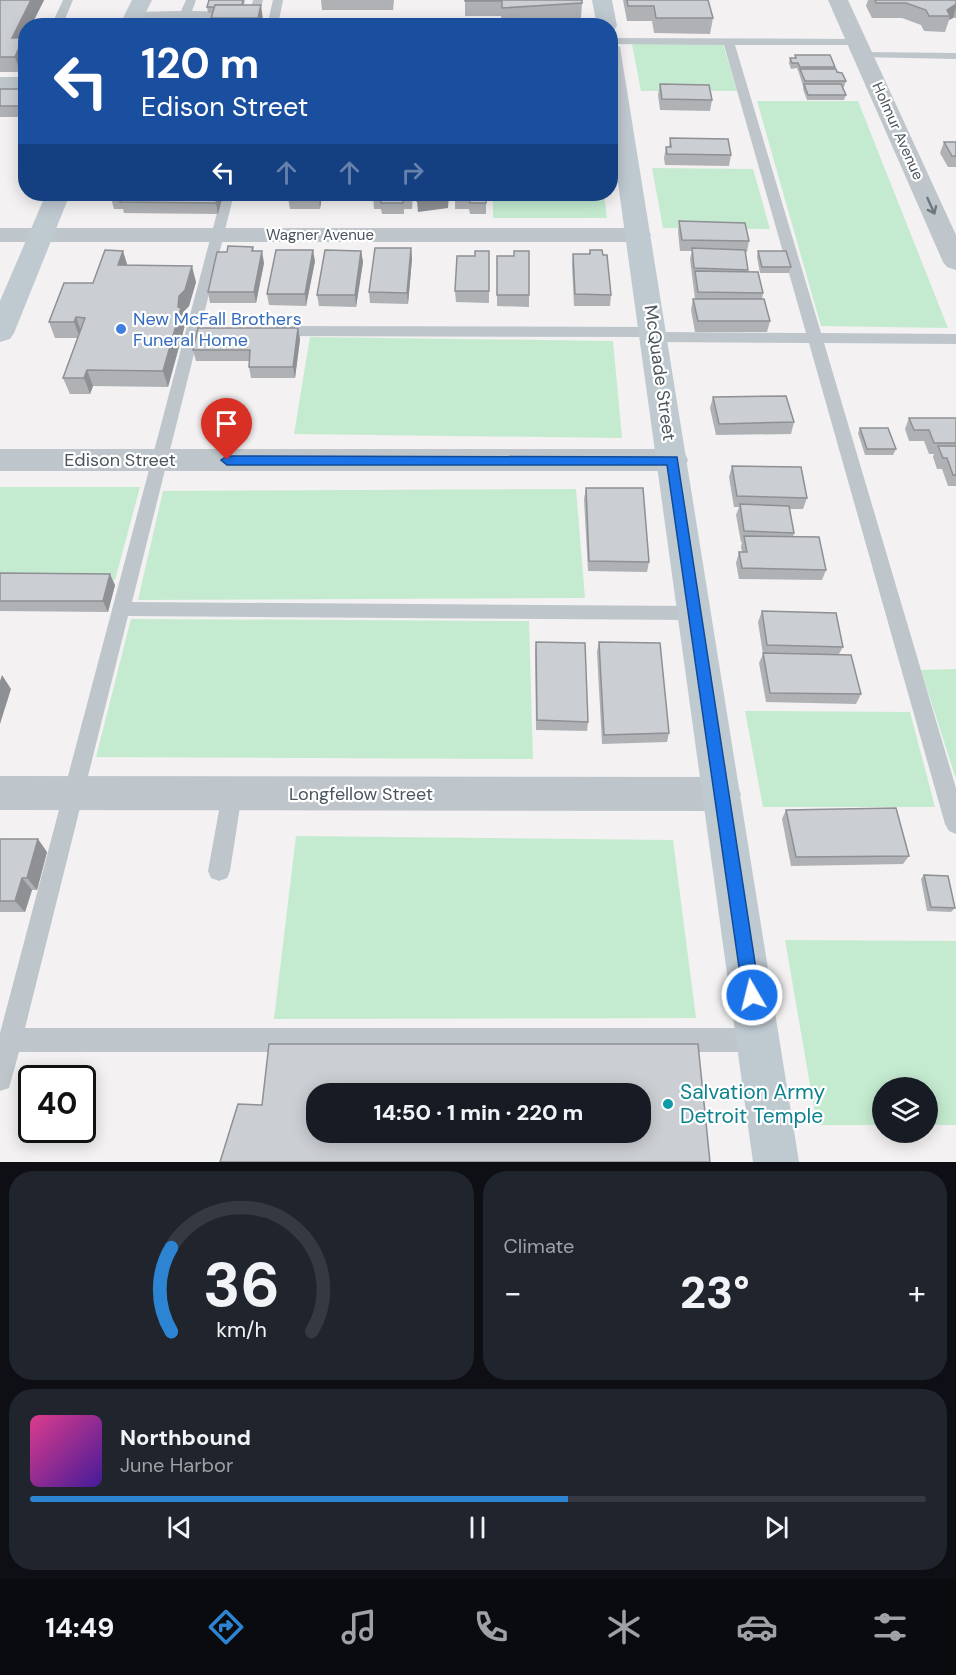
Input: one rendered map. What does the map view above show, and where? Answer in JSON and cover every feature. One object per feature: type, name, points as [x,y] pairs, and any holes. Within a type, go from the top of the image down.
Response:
[{"type":"street","points":[[602,0],[605,18]]},
{"type":"street","name":"Holmur Avenue","points":[[838,0],[956,262]]},
{"type":"street","points":[[0,83],[18,83]]},
{"type":"street","name":"McQuade Street","points":[[619,154],[639,236],[776,1162]]},
{"type":"street","points":[[0,333],[55,201]]},
{"type":"street","name":"Wagner Avenue","points":[[0,235],[639,236]]},
{"type":"street","name":"Edison Street","points":[[0,460],[673,460]]},
{"type":"street","name":"Longfellow Street","points":[[0,793],[722,794]]},
{"type":"lane","points":[[60,18],[68,0]]},
{"type":"lane","points":[[185,14],[191,0],[201,1]]},
{"type":"lane","points":[[274,18],[278,0]]},
{"type":"lane","points":[[135,14],[254,15],[258,1],[245,1]]},
{"type":"lane","points":[[618,41],[729,42],[861,48],[956,56]]},
{"type":"lane","points":[[729,42],[956,824]]},
{"type":"lane","points":[[0,1079],[159,460],[198,331],[226,201]]},
{"type":"lane","points":[[264,331],[956,339]]},
{"type":"lane","points":[[120,609],[695,613]]},
{"type":"lane","points":[[219,871],[232,794]]},
{"type":"lane","points":[[10,1040],[128,1049],[190,1031],[758,1040]]},
{"type":"green space","points":[[632,44],[723,44],[737,91],[641,91]]},
{"type":"green space","points":[[757,101],[858,101],[948,328],[821,326]]},
{"type":"green space","points":[[652,168],[753,169],[770,229],[663,228]]},
{"type":"green space","points":[[493,201],[605,201],[607,218],[493,218]]},
{"type":"green space","points":[[310,337],[613,341],[622,438],[294,434]]},
{"type":"green space","points":[[0,487],[140,487],[115,580],[0,580]]},
{"type":"green space","points":[[576,489],[585,598],[138,600],[163,491]]},
{"type":"green space","points":[[131,619],[529,621],[533,759],[96,757]]},
{"type":"green space","points":[[956,669],[956,779],[921,670]]},
{"type":"green space","points":[[745,711],[910,712],[935,807],[763,807]]},
{"type":"green space","points":[[296,836],[673,840],[696,1018],[274,1019]]},
{"type":"green space","points":[[785,940],[956,941],[956,1125],[938,1125],[938,1077],[872,1077],[872,1125],[817,1125]]},
{"type":"building","points":[[0,0],[31,0],[22,18],[18,18],[18,26],[12,38],[18,38],[18,50],[15,57],[0,57]]},
{"type":"building","points":[[209,0],[243,0],[242,5],[207,7]]},
{"type":"building","points":[[465,0],[582,0],[582,3],[502,8],[502,1]]},
{"type":"building","points":[[627,0],[708,0],[713,18],[656,18],[654,6],[628,6]]},
{"type":"building","points":[[875,0],[956,0],[956,4],[947,10],[950,16],[929,16],[926,10],[906,3],[876,3]]},
{"type":"building","points":[[215,5],[261,5],[258,18],[211,18]]},
{"type":"building","points":[[795,55],[830,55],[835,67],[800,67],[798,63],[792,63],[790,58],[796,58]]},
{"type":"building","points":[[800,69],[836,69],[837,72],[842,73],[846,81],[805,81]]},
{"type":"building","points":[[660,84],[709,85],[712,100],[662,99]]},
{"type":"building","points":[[804,84],[841,84],[846,95],[808,95]]},
{"type":"building","points":[[0,89],[18,89],[18,106],[0,106]]},
{"type":"building","points":[[670,138],[728,139],[731,155],[667,154],[666,147],[671,147]]},
{"type":"building","points":[[944,142],[956,142],[956,156],[952,156]]},
{"type":"building","points":[[120,201],[216,201],[216,203]]},
{"type":"building","points":[[381,201],[403,201],[403,203],[381,203]]},
{"type":"building","points":[[470,201],[486,201],[486,203],[470,203]]},
{"type":"building","points":[[679,221],[745,223],[749,241],[682,240]]},
{"type":"building","points":[[228,246],[253,247],[252,251],[262,251],[254,292],[208,292],[217,252],[227,252]]},
{"type":"building","points":[[375,248],[411,248],[407,293],[369,292]]},
{"type":"building","points":[[692,248],[745,250],[748,270],[694,268]]},
{"type":"building","name":"New McFall Brothers Funeral Home","points":[[105,250],[123,251],[118,265],[192,266],[185,290],[179,296],[178,307],[181,308],[163,371],[87,370],[84,378],[63,378],[85,318],[76,317],[74,322],[49,322],[64,283],[93,283]]},
{"type":"building","points":[[276,250],[313,250],[305,294],[267,294]]},
{"type":"building","points":[[325,250],[361,251],[355,295],[317,295]]},
{"type":"building","points":[[590,250],[602,250],[603,255],[607,255],[611,295],[575,294],[573,254],[590,254]]},
{"type":"building","points":[[475,251],[489,251],[489,291],[455,291],[457,256],[475,256]]},
{"type":"building","points":[[514,251],[529,251],[529,295],[497,295],[497,256],[514,256]]},
{"type":"building","points":[[758,251],[786,251],[791,267],[762,267]]},
{"type":"building","points":[[695,271],[758,272],[763,293],[698,292]]},
{"type":"building","points":[[693,299],[764,299],[770,321],[698,321]]},
{"type":"building","points":[[198,328],[298,328],[293,367],[249,367],[250,350],[193,350]]},
{"type":"building","points":[[786,396],[794,422],[719,424],[713,397]]},
{"type":"building","points":[[909,418],[956,418],[956,443],[934,443],[929,430],[914,430]]},
{"type":"building","points":[[860,428],[888,428],[896,449],[867,449]]},
{"type":"building","points":[[938,446],[956,446],[956,475],[953,475],[947,458],[943,458]]},
{"type":"building","points":[[732,466],[801,467],[807,498],[737,496]]},
{"type":"building","points":[[586,488],[643,488],[649,562],[589,561]]},
{"type":"building","points":[[740,504],[789,506],[794,533],[744,531]]},
{"type":"building","points":[[744,536],[819,537],[826,570],[742,568],[739,552],[747,552]]},
{"type":"building","points":[[0,573],[110,574],[103,601],[0,601]]},
{"type":"building","points":[[762,611],[836,613],[843,647],[767,645]]},
{"type":"building","points":[[536,642],[585,643],[588,722],[537,720]]},
{"type":"building","points":[[599,642],[660,643],[669,733],[604,735]]},
{"type":"building","points":[[763,653],[851,655],[861,694],[770,693]]},
{"type":"building","points":[[896,808],[909,856],[796,857],[786,810]]},
{"type":"building","points":[[0,839],[38,839],[27,878],[22,878],[15,901],[0,901]]},
{"type":"building","points":[[924,875],[948,876],[955,908],[931,907]]},
{"type":"building","name":"Salvation Army Detroit Temple","points":[[269,1044],[698,1044],[710,1162],[220,1162],[238,1104],[262,1105]]},
{"type":"place","name":"New McFall Brothers Funeral Home","points":[[121,329]]},
{"type":"place","name":"Salvation Army Detroit Temple","points":[[668,1104]]},
{"type":"route","points":[[227,460],[673,460],[752,995]]}]
